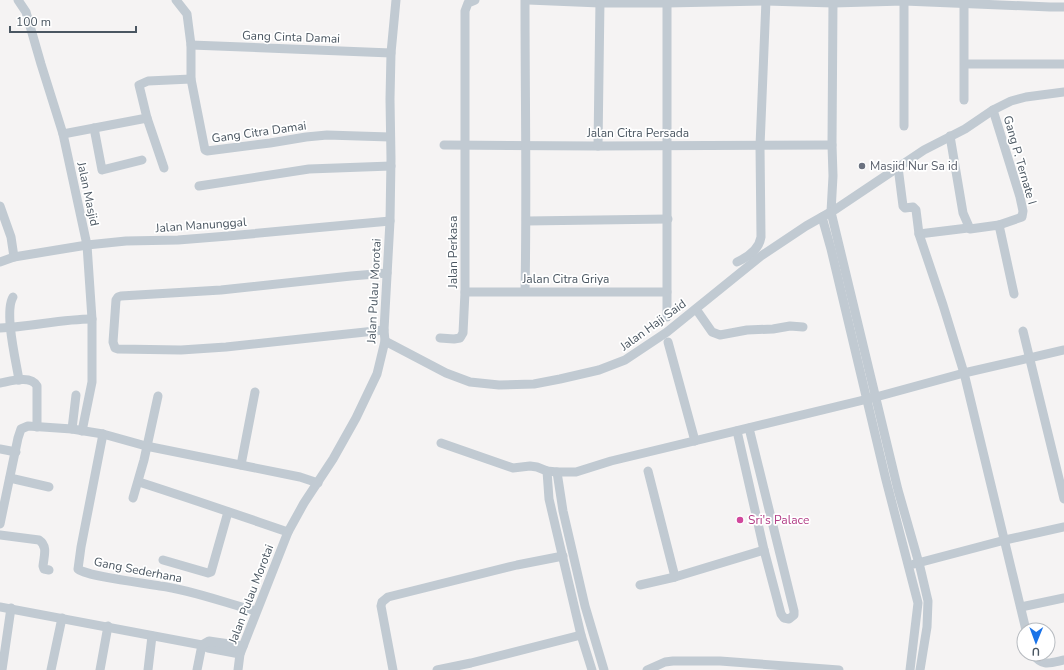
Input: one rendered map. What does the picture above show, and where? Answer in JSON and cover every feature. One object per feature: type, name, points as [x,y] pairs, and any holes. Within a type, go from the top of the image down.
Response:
[{"type":"street","name":"Jalan Masjid","points":[[18,0],[26,12],[63,134],[87,245],[92,319],[92,382],[82,431]]},
{"type":"street","points":[[164,168],[147,118],[139,85],[148,81],[191,79],[187,14],[176,0]]},
{"type":"street","name":"Jalan Pulau Morotai","points":[[238,670],[242,650],[256,611],[288,532],[356,418],[377,374],[385,341],[384,330],[390,221],[391,53],[396,0]]},
{"type":"street","name":"Jalan Perkasa","points":[[440,338],[460,338],[463,333],[465,292],[465,11],[468,2],[475,0]]},
{"type":"street","points":[[525,0],[525,145],[527,220],[525,291]]},
{"type":"street","points":[[528,0],[669,2],[766,0],[833,2],[904,1],[1050,4],[1064,7]]},
{"type":"street","points":[[736,262],[754,252],[760,241],[760,146],[766,0]]},
{"type":"street","points":[[598,146],[600,1]]},
{"type":"street","points":[[904,1],[904,126]]},
{"type":"street","points":[[667,317],[668,219],[666,146],[669,2]]},
{"type":"street","points":[[833,2],[832,145],[834,210],[886,480],[918,602],[910,670]]},
{"type":"street","points":[[964,2],[964,100]]},
{"type":"street","name":"Gang Cinta Damai","points":[[190,45],[391,53]]},
{"type":"street","points":[[965,64],[1064,64]]},
{"type":"street","name":"Gang Citra Damai","points":[[191,79],[206,151],[313,137],[390,137]]},
{"type":"street","name":"Jalan Haji Said","points":[[385,341],[446,373],[470,382],[499,385],[534,384],[599,370],[625,360],[667,332],[761,256],[834,210],[924,150],[965,130],[993,110],[1011,101],[1026,97],[1064,92]]},
{"type":"street","name":"Gang P. Ternate I","points":[[993,110],[1023,211],[1022,218],[999,225]]},
{"type":"street","points":[[63,134],[147,118]]},
{"type":"street","points":[[94,128],[102,170],[142,160]]},
{"type":"street","points":[[950,136],[963,213],[969,228]]},
{"type":"street","name":"Jalan Citra Persada","points":[[444,145],[832,145]]},
{"type":"street","points":[[198,186],[310,169],[391,166]]},
{"type":"street","points":[[898,167],[903,206],[905,208],[913,207],[916,210],[919,234],[964,373],[1024,622]]},
{"type":"street","points":[[0,206],[11,237],[14,257]]},
{"type":"street","points":[[822,217],[832,249],[846,314],[919,562],[928,601],[927,627],[920,670]]},
{"type":"street","points":[[527,220],[668,219]]},
{"type":"street","name":"Jalan Manunggal","points":[[0,262],[14,257],[87,245],[126,241],[178,240],[390,221]]},
{"type":"street","points":[[919,234],[999,225],[1014,294]]},
{"type":"street","points":[[384,330],[226,347],[181,350],[118,349],[115,348],[114,342],[116,300],[121,296],[221,290],[343,276],[387,273]]},
{"type":"street","name":"Jalan Citra Griya","points":[[465,292],[667,292]]},
{"type":"street","points":[[13,297],[9,308],[19,380]]},
{"type":"street","points":[[696,309],[712,332],[720,335],[747,330],[773,329],[790,326],[803,327]]},
{"type":"street","points":[[0,328],[77,319],[92,319]]},
{"type":"street","points":[[1023,331],[1031,358],[1064,499]]},
{"type":"street","points":[[668,342],[695,441]]},
{"type":"street","points":[[441,443],[513,468],[530,466],[538,467],[547,471],[576,472],[964,373],[1064,350]]},
{"type":"street","points":[[0,383],[19,380],[32,380],[35,382],[37,386],[37,427]]},
{"type":"street","points":[[241,465],[255,392]]},
{"type":"street","points":[[72,429],[76,395]]},
{"type":"street","points":[[133,498],[158,396]]},
{"type":"street","points":[[0,524],[21,429],[28,426],[72,429],[103,434],[146,446],[300,477],[318,483]]},
{"type":"street","points":[[737,431],[764,550],[781,614],[784,618],[789,619],[794,615],[794,611],[749,428]]},
{"type":"street","name":"Gang Sederhana","points":[[103,434],[78,569],[92,574],[206,596],[256,611]]},
{"type":"street","points":[[0,449],[16,452]]},
{"type":"street","points":[[547,471],[549,499],[581,635],[592,670]]},
{"type":"street","points":[[648,471],[674,576]]},
{"type":"street","points":[[557,472],[563,511],[585,606],[604,670]]},
{"type":"street","points":[[10,478],[49,487]]},
{"type":"street","points":[[138,482],[181,495],[288,532]]},
{"type":"street","points":[[163,560],[208,573],[211,572],[228,512]]},
{"type":"street","points":[[909,566],[919,562],[1005,540],[1064,527]]},
{"type":"street","points":[[0,536],[39,540],[42,542],[45,548],[43,566],[45,569],[49,570]]},
{"type":"street","points":[[640,585],[764,550]]},
{"type":"street","points":[[393,670],[381,606],[384,600],[395,595],[517,565],[563,556]]},
{"type":"street","points":[[1021,607],[1064,598]]},
{"type":"street","points":[[0,607],[108,626],[202,645],[208,648],[242,650]]},
{"type":"street","points":[[2,670],[11,608]]},
{"type":"street","points":[[51,670],[62,618]]},
{"type":"street","points":[[100,670],[108,626]]},
{"type":"street","points":[[437,670],[471,663],[581,635]]},
{"type":"street","points":[[148,670],[152,636]]},
{"type":"street","points":[[197,670],[202,645]]},
{"type":"street","points":[[647,670],[665,662],[673,661],[720,661],[839,670]]},
{"type":"street","points":[[1040,662],[1052,662]]},
{"type":"place","name":"Masjid Nur Sa id","points":[[862,166]]},
{"type":"place","name":"Sri's Palace","points":[[740,520]]}]
